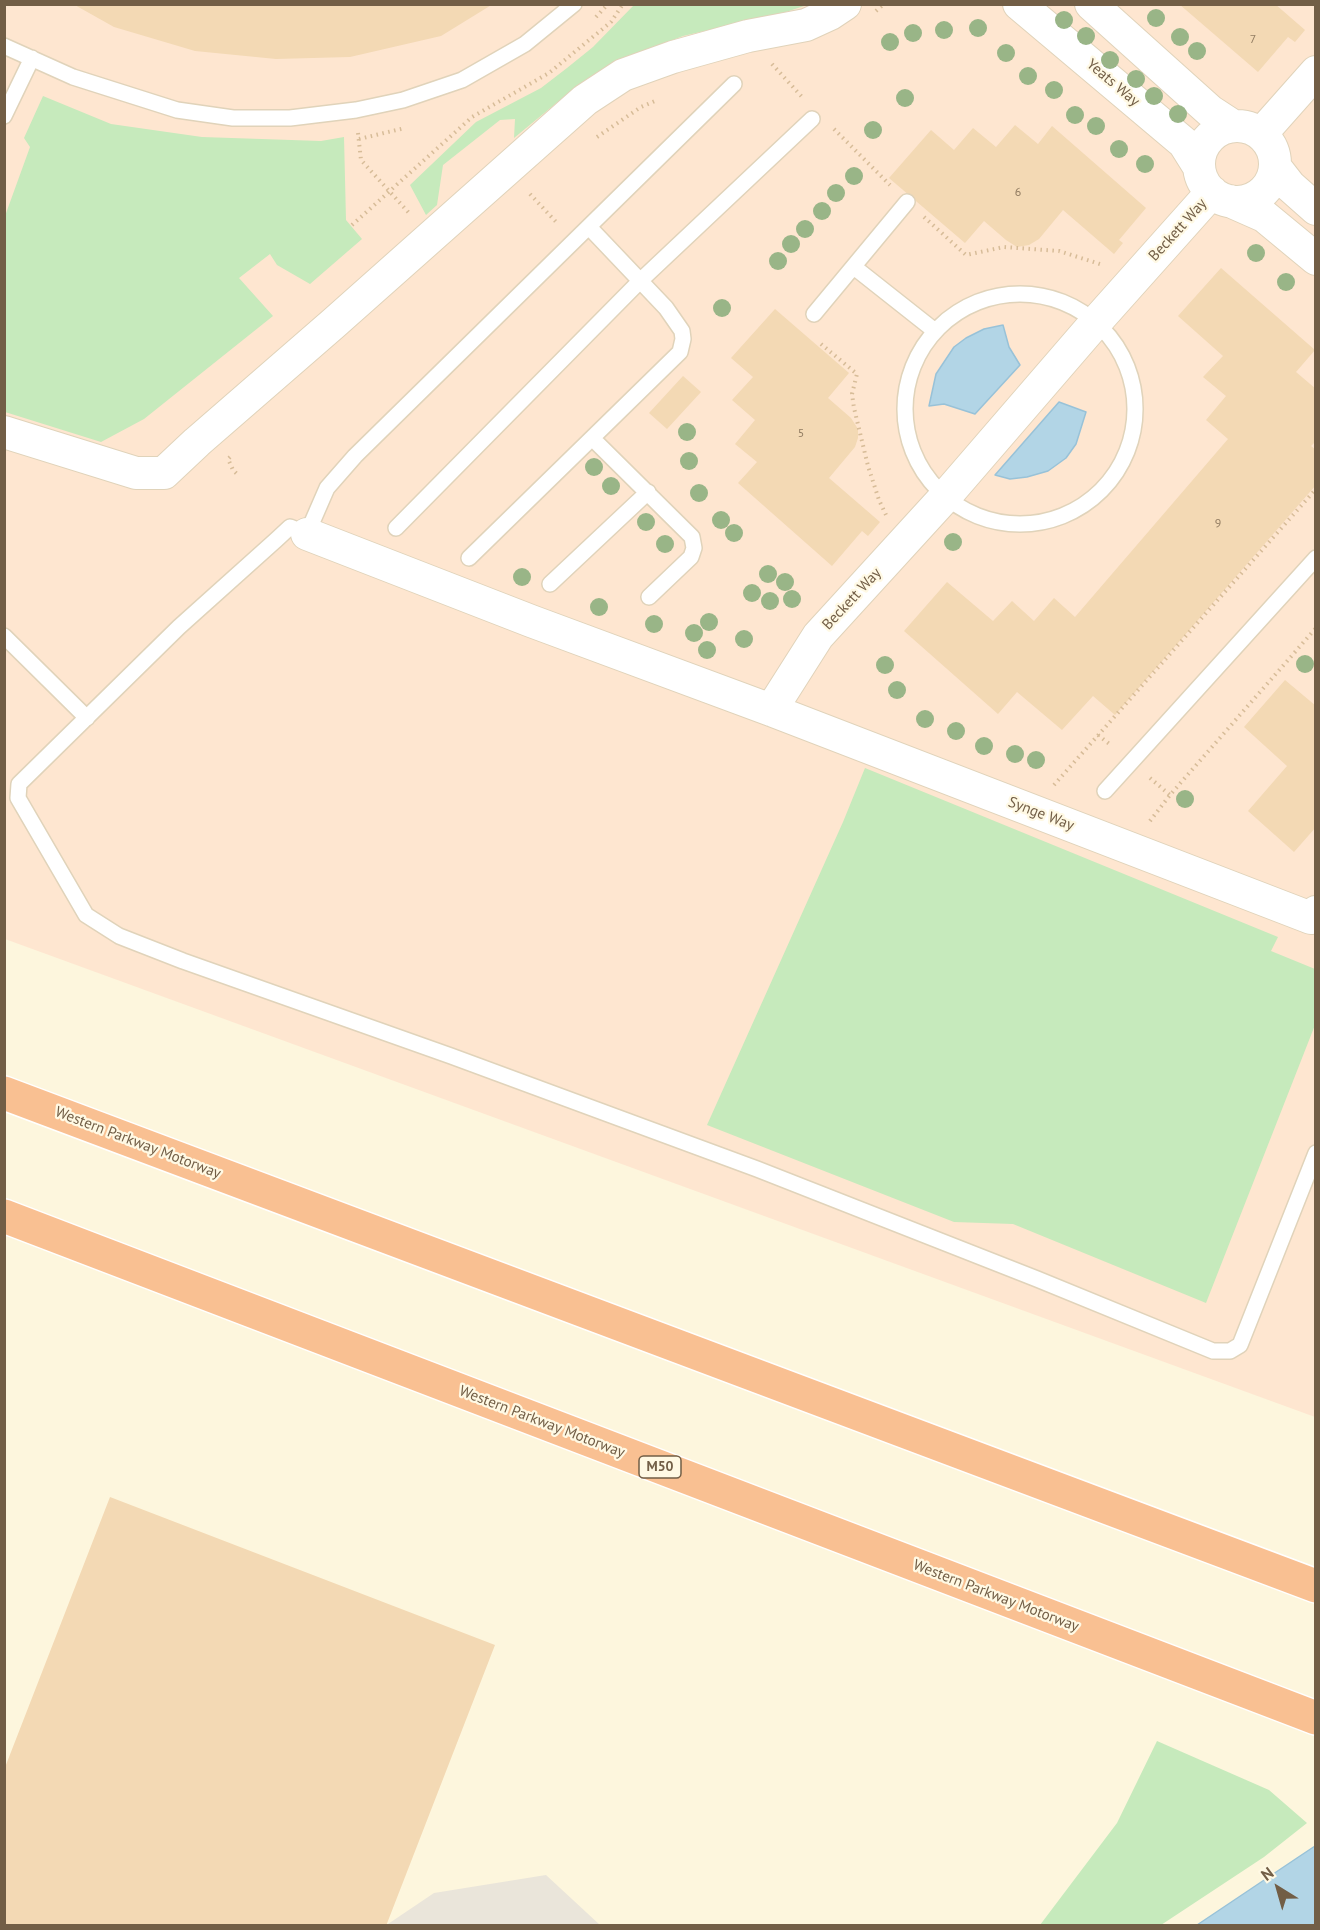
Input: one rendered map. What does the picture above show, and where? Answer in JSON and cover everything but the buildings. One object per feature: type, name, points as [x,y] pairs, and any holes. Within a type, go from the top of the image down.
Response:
[{"type":"highway","name":"Western Parkway Motorway","points":[[4,1094],[1316,1586]]},
{"type":"highway","name":"Western Parkway Motorway","points":[[4,1216],[1316,1718]]},
{"type":"street","name":"Yeats Way","points":[[1019,4],[1184,143],[1214,187]]},
{"type":"street","points":[[1091,4],[1210,111],[1270,144],[1275,155],[1276,168],[1265,190],[1255,198],[1243,202],[1214,187]]},
{"type":"street","points":[[4,432],[136,473],[164,473],[196,442],[585,100],[623,75],[673,57],[748,36],[806,25],[830,14],[856,11]]},
{"type":"street","points":[[1316,72],[1247,130],[1221,129],[1212,135],[1204,145],[1200,156],[1214,187],[1264,216],[1316,259]]},
{"type":"street","points":[[1276,168],[1290,186],[1316,209]]},
{"type":"street","name":"Beckett Way","points":[[771,710],[818,636],[945,497],[1214,187]]},
{"type":"street","name":"Synge Way","points":[[307,534],[1314,917]]},
{"type":"lane","points":[[4,46],[73,77],[177,110],[233,118],[290,118],[356,110],[403,100],[462,80],[525,44],[574,4]]},
{"type":"lane","points":[[4,116],[32,58]]},
{"type":"lane","points":[[734,84],[355,456],[327,488],[307,534],[290,527],[179,627],[19,784],[18,798],[86,915],[119,936],[183,962],[440,1052],[757,1169],[1037,1279],[1213,1352],[1230,1351],[1240,1345],[1316,1153]]},
{"type":"lane","points":[[396,528],[640,280],[811,112]]},
{"type":"lane","points":[[814,314],[907,202]]},
{"type":"lane","points":[[469,558],[680,352],[682,331],[666,308],[589,227]]},
{"type":"lane","points":[[854,267],[935,331]]},
{"type":"lane","points":[[1011,294],[1033,294],[1054,298],[1074,306],[1096,322],[1110,336],[1123,356],[1132,379],[1136,404],[1134,428],[1127,452],[1116,473],[1100,492],[1080,507],[1058,517],[1034,523],[1010,523],[986,519],[963,509],[945,497],[929,480],[918,463],[910,444],[906,425],[905,405],[913,365],[935,331],[951,316],[970,305],[990,297],[1011,294]]},
{"type":"lane","points":[[592,438],[692,537],[694,548],[691,557],[650,597]]},
{"type":"lane","points":[[550,584],[648,492]]},
{"type":"lane","points":[[1105,791],[1316,558]]},
{"type":"lane","points":[[4,636],[87,718]]},
{"type":"path","points":[[352,225],[472,117],[549,73],[611,22],[623,4]]},
{"type":"path","points":[[856,11],[884,4]]},
{"type":"path","points":[[779,62],[771,63],[811,112]]},
{"type":"path","points":[[596,138],[641,108],[663,97]]},
{"type":"path","points":[[832,128],[907,202],[966,255],[1004,247],[1059,251],[1109,267]]},
{"type":"path","points":[[361,160],[386,188]]},
{"type":"path","points":[[538,187],[530,194],[562,227],[589,227]]},
{"type":"path","points":[[821,344],[857,374],[852,394],[854,408],[868,466],[888,520]]},
{"type":"path","points":[[236,452],[228,459],[239,476]]},
{"type":"path","points":[[1051,788],[1316,489]]},
{"type":"path","points":[[1147,825],[1170,795],[1316,628]]},
{"type":"shaded area","points":[[4,5],[1315,5],[1315,1417],[5,939]]},
{"type":"shaded area","points":[[546,1875],[600,1925],[385,1926],[434,1893]]},
{"type":"green space","points":[[634,5],[807,5],[683,36],[639,53],[577,86],[514,138],[515,119],[500,120],[443,165],[437,205],[426,215],[410,185],[476,122],[541,88],[593,47]]},
{"type":"green space","points":[[43,96],[111,124],[202,137],[321,141],[344,137],[346,220],[362,239],[310,284],[277,265],[270,254],[239,278],[273,316],[144,419],[101,442],[5,412],[5,216],[30,147],[24,138]]},
{"type":"green space","points":[[865,768],[1278,937],[1271,951],[1315,969],[1315,1025],[1206,1303],[1013,1224],[954,1222],[707,1125]]},
{"type":"green space","points":[[1157,1741],[1269,1790],[1307,1823],[1264,1857],[1161,1925],[1040,1925],[1117,1823]]},
{"type":"water","points":[[1003,325],[1009,347],[1020,365],[975,414],[944,404],[929,406],[936,374],[954,347],[984,329]]},
{"type":"water","points":[[1059,402],[1086,412],[1076,444],[1066,458],[1048,471],[1027,477],[1010,479],[995,475]]},
{"type":"water","points":[[1315,1846],[1315,1925],[1197,1925],[1297,1858]]}]
